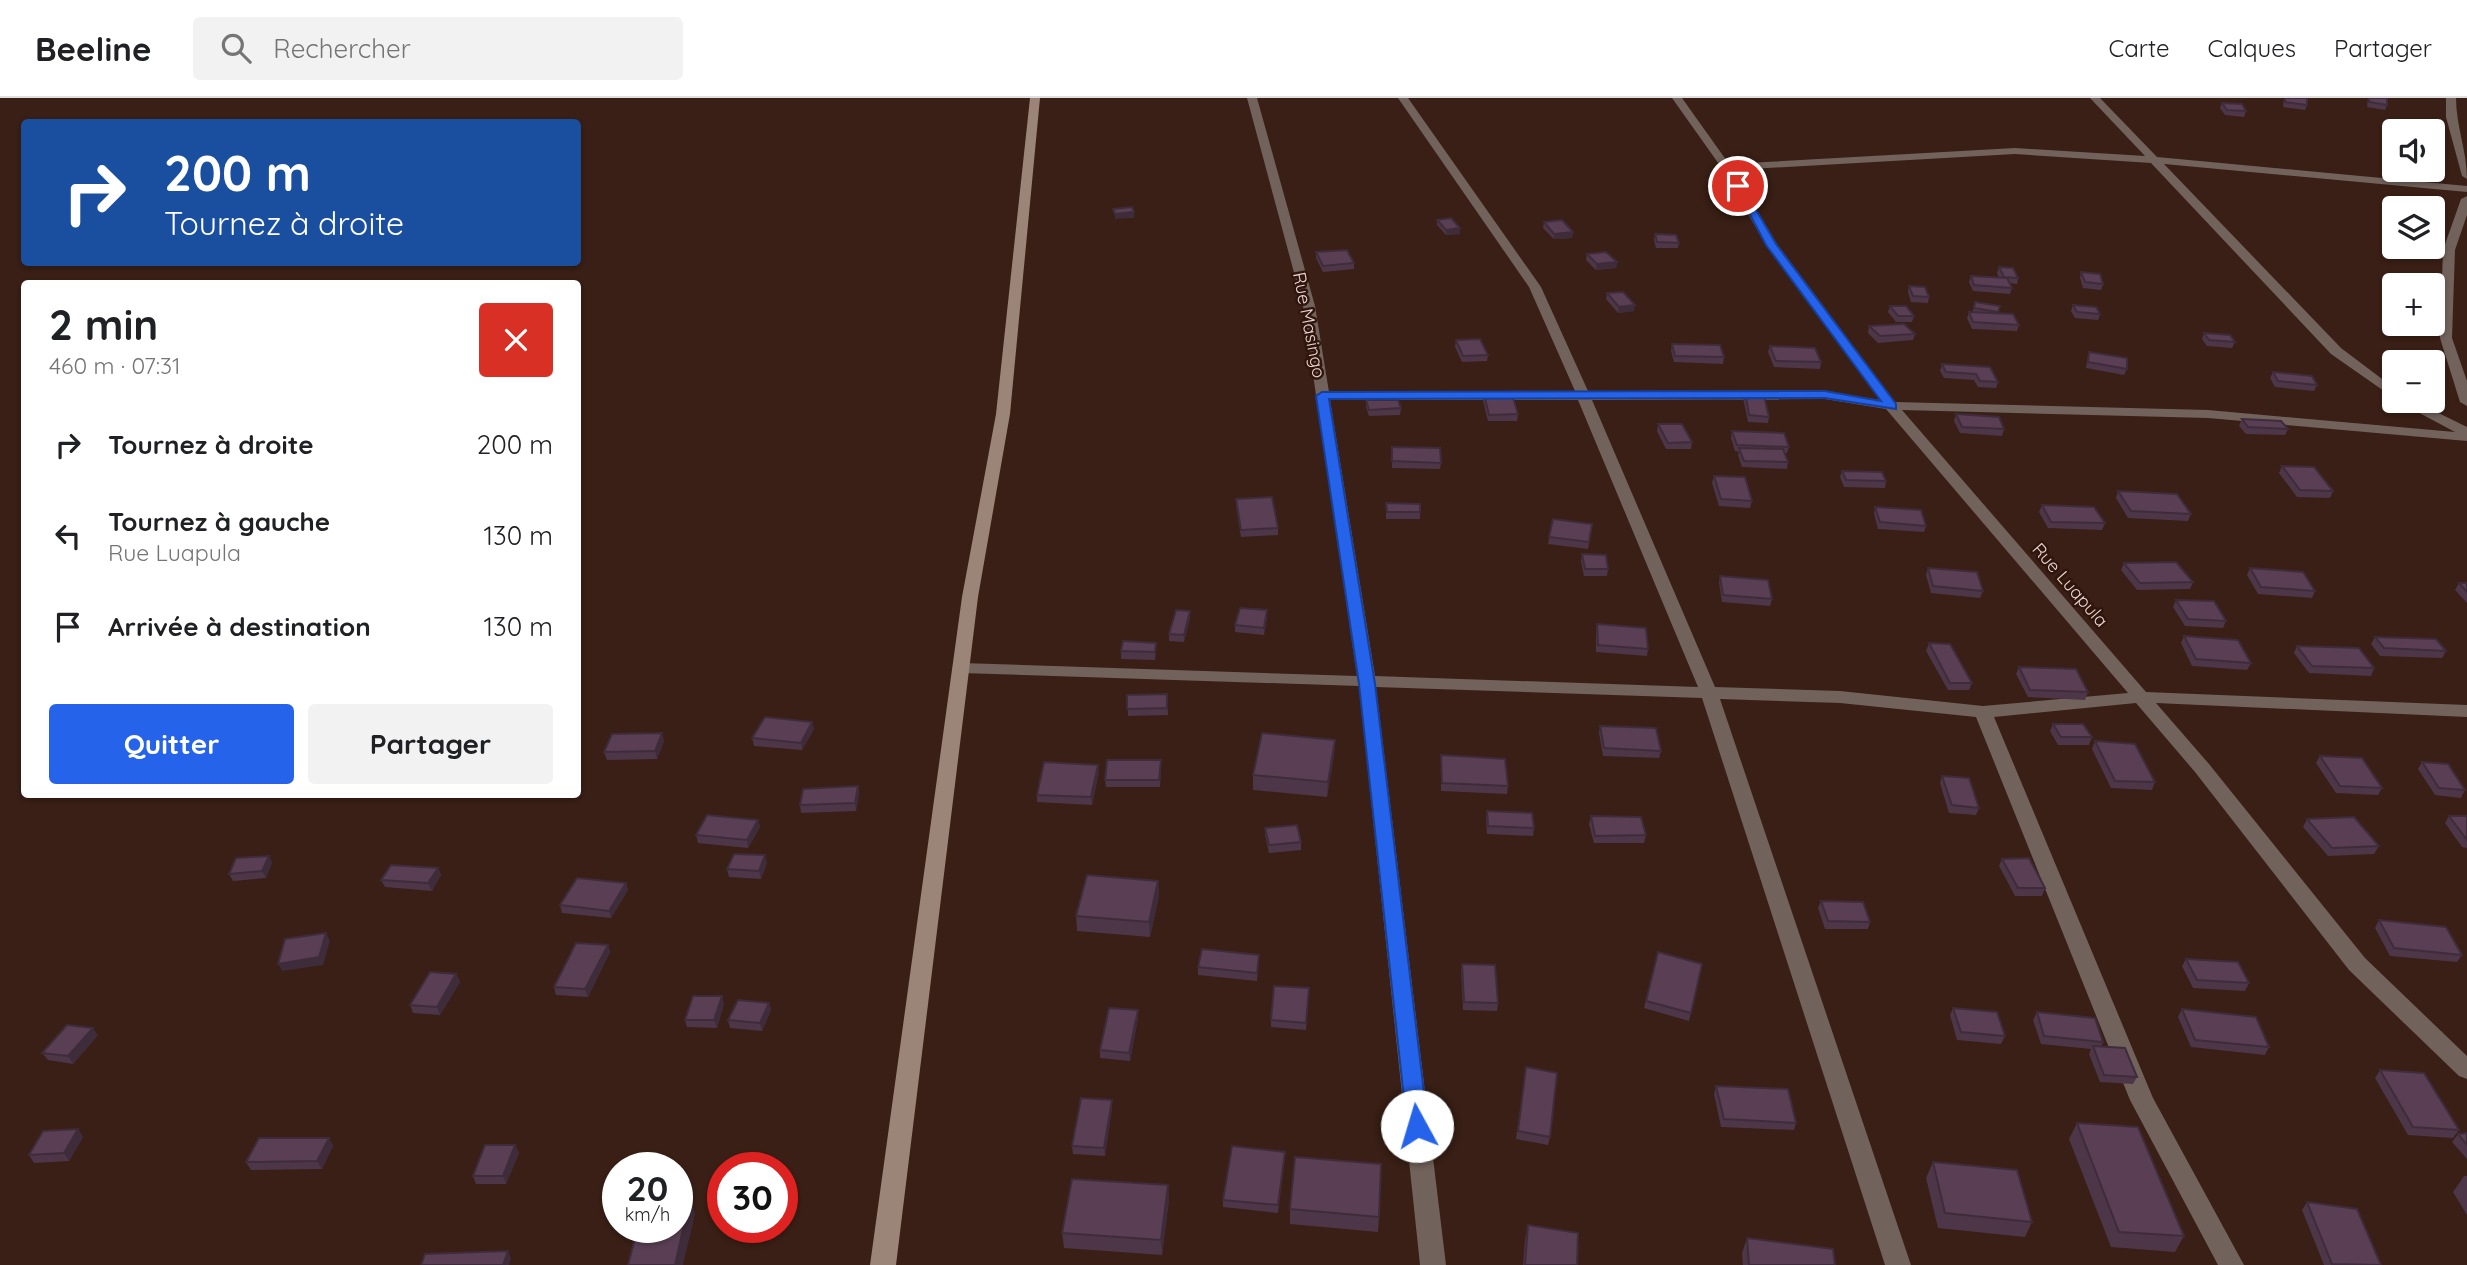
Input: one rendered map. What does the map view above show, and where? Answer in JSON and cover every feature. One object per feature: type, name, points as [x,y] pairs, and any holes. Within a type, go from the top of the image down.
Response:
[{"type":"main road","points":[[883,1265],[970,597],[1003,414],[1035,98]]},
{"type":"street","name":"Rue Masingo","points":[[1252,98],[1309,306],[1367,684],[1433,1265]]},
{"type":"street","points":[[1403,98],[1535,286],[1709,693],[1898,1265]]},
{"type":"street","name":"Rue Luapula","points":[[1677,98],[1726,167],[1772,245],[1891,406],[2202,768],[2357,964],[2467,1070]]},
{"type":"street","points":[[2095,98],[2151,160],[2336,351],[2382,385]]},
{"type":"street","points":[[2451,98],[2451,117],[2467,176]]},
{"type":"street","points":[[2457,98],[2467,100]]},
{"type":"street","points":[[1726,167],[2015,151],[2151,160],[2467,189]]},
{"type":"street","points":[[2467,199],[2449,250],[2446,338],[2467,402]]},
{"type":"street","points":[[1322,396],[1825,395],[1891,406],[2208,414],[2467,435]]},
{"type":"street","points":[[2426,413],[2467,435]]},
{"type":"street","points":[[961,668],[1367,684],[1839,697],[1983,712],[2141,697],[2467,711]]},
{"type":"street","points":[[1983,712],[2143,1100],[2231,1265]]},
{"type":"building","points":[[2285,98],[2307,98],[2307,105],[2285,102]]},
{"type":"building","points":[[2369,98],[2387,98],[2387,105],[2369,102]]},
{"type":"building","points":[[2222,103],[2242,104],[2246,111],[2227,110]]},
{"type":"building","points":[[1132,207],[1134,212],[1115,214],[1113,209]]},
{"type":"building","points":[[1451,218],[1460,228],[1446,230],[1437,220]]},
{"type":"building","points":[[1562,220],[1573,232],[1554,234],[1544,222]]},
{"type":"building","points":[[1655,234],[1676,235],[1679,243],[1657,242]]},
{"type":"building","points":[[1347,250],[1354,263],[1323,266],[1316,252]]},
{"type":"building","points":[[1606,252],[1617,262],[1597,264],[1587,254]]},
{"type":"building","points":[[1999,267],[2013,268],[2018,278],[2004,277]]},
{"type":"building","points":[[2081,272],[2100,274],[2103,284],[2085,282]]},
{"type":"building","points":[[1971,276],[2007,278],[2012,288],[1974,285]]},
{"type":"building","points":[[1909,286],[1925,287],[1929,297],[1913,296]]},
{"type":"building","points":[[1623,292],[1635,305],[1619,307],[1607,293]]},
{"type":"building","points":[[1975,302],[2000,306],[1998,312],[1974,308]]},
{"type":"building","points":[[2073,305],[2096,307],[2100,314],[2077,312]]},
{"type":"building","points":[[1890,306],[1906,306],[1914,316],[1898,316]]},
{"type":"building","points":[[1969,312],[2013,314],[2019,325],[1973,322]]},
{"type":"building","points":[[1904,324],[1915,334],[1880,336],[1869,326]]},
{"type":"building","points":[[2204,333],[2230,335],[2235,342],[2209,340]]},
{"type":"building","points":[[1480,339],[1488,355],[1463,356],[1456,340]]},
{"type":"building","points":[[1672,344],[1720,345],[1724,357],[1675,356]]},
{"type":"building","points":[[1770,346],[1815,348],[1821,362],[1776,361]]},
{"type":"building","points":[[2089,352],[2127,358],[2127,369],[2088,362]]},
{"type":"building","points":[[1942,364],[1990,367],[1998,382],[1980,381],[1976,374],[1946,372]]},
{"type":"building","points":[[2273,372],[2312,376],[2317,385],[2278,381]]},
{"type":"building","points":[[1745,391],[1763,392],[1769,417],[1749,415]]},
{"type":"building","points":[[1484,394],[1512,394],[1518,414],[1489,415]]},
{"type":"building","points":[[1366,400],[1398,400],[1401,408],[1369,410]]},
{"type":"building","points":[[1956,414],[1999,417],[2004,429],[1962,427]]},
{"type":"building","points":[[2242,419],[2281,421],[2288,429],[2248,427]]},
{"type":"building","points":[[1658,424],[1682,424],[1692,442],[1668,443]]},
{"type":"building","points":[[1732,431],[1784,433],[1789,447],[1737,445]]},
{"type":"building","points":[[1392,447],[1440,448],[1441,463],[1392,461]]},
{"type":"building","points":[[1739,448],[1783,449],[1788,462],[1744,461]]},
{"type":"building","points":[[2282,466],[2314,467],[2333,491],[2300,490]]},
{"type":"building","points":[[1842,471],[1882,472],[1886,481],[1846,480]]},
{"type":"building","points":[[1714,476],[1745,477],[1752,501],[1721,499]]},
{"type":"building","points":[[2118,491],[2177,494],[2191,514],[2131,511]]},
{"type":"building","points":[[1272,497],[1278,528],[1241,530],[1236,499]]},
{"type":"building","points":[[1386,503],[1420,504],[1420,512],[1387,512]]},
{"type":"building","points":[[2042,505],[2094,507],[2105,523],[2051,522]]},
{"type":"building","points":[[1875,507],[1921,510],[1926,526],[1880,522]]},
{"type":"building","points":[[1553,519],[1592,524],[1589,542],[1549,537]]},
{"type":"building","points":[[1582,554],[1606,555],[1608,569],[1585,569]]},
{"type":"building","points":[[2176,562],[2193,582],[2140,583],[2124,563]]},
{"type":"building","points":[[1928,568],[1977,572],[1983,591],[1933,586]]},
{"type":"building","points":[[2250,568],[2303,572],[2315,591],[2261,587]]},
{"type":"building","points":[[1720,576],[1768,580],[1772,599],[1723,595]]},
{"type":"building","points":[[2459,583],[2467,583],[2467,592]]},
{"type":"building","points":[[2176,600],[2214,601],[2226,621],[2188,619]]},
{"type":"building","points":[[1240,608],[1267,610],[1264,628],[1235,625]]},
{"type":"building","points":[[1176,610],[1190,611],[1184,635],[1169,634]]},
{"type":"building","points":[[1597,624],[1646,628],[1648,649],[1598,645]]},
{"type":"building","points":[[2184,636],[2238,640],[2251,663],[2196,659]]},
{"type":"building","points":[[2375,637],[2436,639],[2446,651],[2384,648]]},
{"type":"building","points":[[1123,641],[1156,643],[1155,652],[1121,651]]},
{"type":"building","points":[[1929,643],[1950,644],[1972,683],[1950,683]]},
{"type":"building","points":[[2297,646],[2359,648],[2374,668],[2312,666]]},
{"type":"building","points":[[2019,667],[2076,669],[2088,692],[2030,690]]},
{"type":"building","points":[[1167,694],[1167,708],[1127,709],[1127,695]]},
{"type":"building","points":[[765,717],[812,722],[801,743],[752,738]]},
{"type":"building","points":[[2053,724],[2083,724],[2092,737],[2061,737]]},
{"type":"building","points":[[1600,726],[1656,728],[1661,751],[1604,748]]},
{"type":"building","points":[[662,733],[655,751],[604,752],[612,734]]},
{"type":"building","points":[[1262,733],[1335,740],[1328,782],[1253,775]]},
{"type":"building","points":[[2095,741],[2135,744],[2155,782],[2115,781]]},
{"type":"building","points":[[1441,755],[1505,759],[1508,786],[1442,783]]},
{"type":"building","points":[[2320,756],[2362,758],[2382,788],[2340,786]]},
{"type":"building","points":[[1107,760],[1161,760],[1159,780],[1105,780]]},
{"type":"building","points":[[1044,762],[1098,765],[1091,797],[1037,795]]},
{"type":"building","points":[[2422,762],[2448,764],[2465,790],[2439,788]]},
{"type":"building","points":[[1942,776],[1969,778],[1979,808],[1952,805]]},
{"type":"building","points":[[858,786],[855,803],[800,805],[803,789]]},
{"type":"building","points":[[1487,811],[1532,813],[1534,828],[1488,826]]},
{"type":"building","points":[[707,815],[758,820],[747,840],[696,835]]},
{"type":"building","points":[[1591,816],[1641,817],[1646,835],[1595,836]]},
{"type":"building","points":[[2449,816],[2467,816],[2467,840]]},
{"type":"building","points":[[2354,817],[2379,846],[2332,848],[2307,819]]},
{"type":"building","points":[[1297,825],[1301,842],[1269,845],[1265,828]]},
{"type":"building","points":[[734,854],[765,855],[759,871],[727,869]]},
{"type":"building","points":[[269,856],[262,871],[229,874],[236,858]]},
{"type":"building","points":[[2029,858],[2045,888],[2018,888],[2002,859]]},
{"type":"building","points":[[391,865],[438,868],[428,883],[381,880]]},
{"type":"building","points":[[1087,875],[1158,881],[1149,922],[1076,916]]},
{"type":"building","points":[[577,878],[626,883],[609,911],[560,905]]},
{"type":"building","points":[[1821,901],[1863,902],[1870,922],[1828,921]]},
{"type":"building","points":[[2379,920],[2446,927],[2462,955],[2394,948]]},
{"type":"building","points":[[326,933],[319,957],[278,964],[285,939]]},
{"type":"building","points":[[576,943],[608,945],[585,989],[554,987]]},
{"type":"building","points":[[1202,949],[1259,955],[1257,973],[1198,967]]},
{"type":"building","points":[[1658,952],[1702,964],[1691,1013],[1646,1001]]},
{"type":"building","points":[[2186,959],[2238,962],[2249,983],[2197,980]]},
{"type":"building","points":[[1462,964],[1495,965],[1498,1003],[1464,1002]]},
{"type":"building","points":[[430,972],[456,974],[437,1007],[410,1005]]},
{"type":"building","points":[[1274,986],[1309,988],[1306,1023],[1271,1020]]},
{"type":"building","points":[[693,996],[722,996],[714,1020],[685,1020]]},
{"type":"building","points":[[738,1000],[769,1003],[760,1023],[728,1020]]},
{"type":"building","points":[[1109,1008],[1138,1010],[1129,1053],[1100,1050]]},
{"type":"building","points":[[1953,1008],[1997,1012],[2005,1036],[1961,1032]]},
{"type":"building","points":[[2182,1009],[2256,1017],[2269,1047],[2195,1040]]},
{"type":"building","points":[[2037,1012],[2095,1018],[2103,1042],[2044,1036]]},
{"type":"building","points":[[67,1025],[93,1028],[68,1056],[42,1053]]},
{"type":"building","points":[[2093,1046],[2125,1048],[2137,1077],[2104,1075]]},
{"type":"building","points":[[1526,1067],[1557,1073],[1550,1137],[1518,1131]]},
{"type":"building","points":[[2380,1070],[2424,1073],[2459,1130],[2413,1127]]},
{"type":"building","points":[[1716,1086],[1788,1089],[1796,1123],[1724,1119]]},
{"type":"building","points":[[1081,1098],[1112,1100],[1104,1148],[1072,1146]]},
{"type":"building","points":[[2077,1123],[2138,1127],[2184,1236],[2119,1232]]},
{"type":"building","points":[[78,1129],[64,1153],[29,1155],[43,1131]]},
{"type":"building","points":[[2467,1133],[2467,1145],[2458,1134]]},
{"type":"building","points":[[259,1138],[329,1138],[317,1161],[246,1162]]},
{"type":"building","points":[[485,1145],[515,1145],[503,1176],[473,1176]]},
{"type":"building","points":[[1232,1146],[1285,1152],[1278,1205],[1223,1200]]},
{"type":"building","points":[[1295,1157],[1381,1164],[1379,1217],[1290,1209]]},
{"type":"building","points":[[1933,1162],[2017,1170],[2032,1222],[1945,1213]]},
{"type":"building","points":[[1072,1179],[1168,1185],[1161,1240],[1062,1233]]},
{"type":"building","points":[[2307,1202],[2357,1209],[2381,1265],[2332,1264]]},
{"type":"building","points":[[1528,1225],[1578,1233],[1577,1265],[1525,1265]]},
{"type":"building","points":[[1747,1238],[1833,1249],[1835,1265],[1749,1265]]},
{"type":"building","points":[[634,1243],[680,1243],[675,1265],[628,1265]]},
{"type":"building","points":[[508,1251],[503,1265],[421,1265],[425,1254]]},
{"type":"route","points":[[1417,1126],[1367,684],[1322,396],[1445,393],[1825,395],[1891,406],[1772,245],[1738,186]]}]
